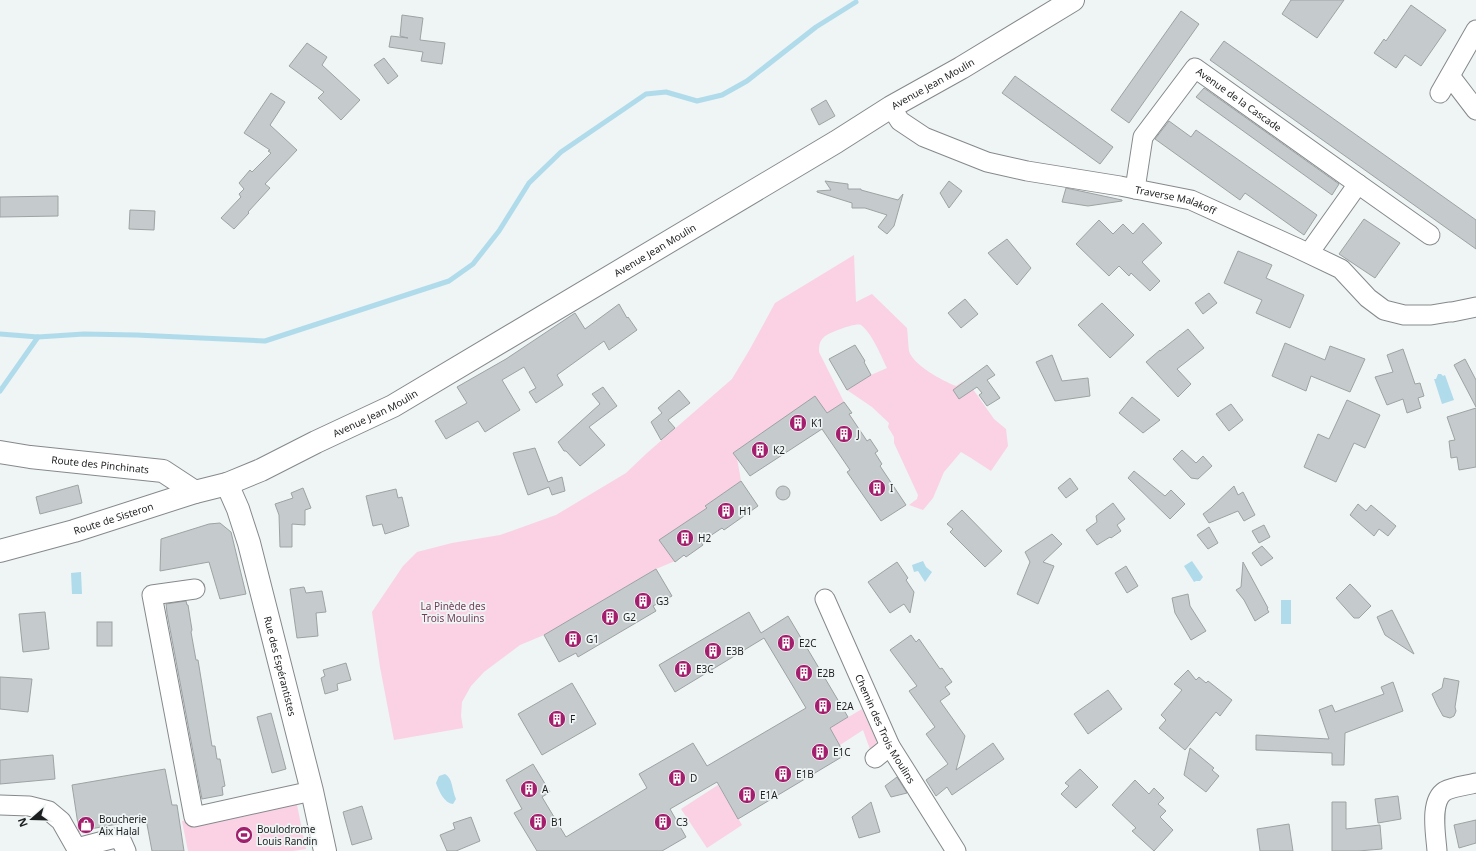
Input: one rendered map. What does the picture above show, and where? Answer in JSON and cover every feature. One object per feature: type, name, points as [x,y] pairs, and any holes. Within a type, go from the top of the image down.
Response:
[{"type":"main road","name":"Avenue Jean Moulin","points":[[227,484],[262,470],[316,442],[393,406],[1073,0]]},
{"type":"main road","name":"Route des Pinchinats","points":[[0,452],[30,457],[163,472],[194,492]]},
{"type":"main road","name":"Route de Sisteron","points":[[0,551],[74,531],[194,492],[227,484]]},
{"type":"main road","name":"Rue des Espérantistes","points":[[227,484],[238,509],[249,543],[312,791],[325,851]]},
{"type":"street","points":[[1440,93],[1476,30]]},
{"type":"street","name":"Avenue de la Cascade","points":[[1135,189],[1143,137],[1195,68],[1430,235]]},
{"type":"street","points":[[1450,76],[1476,110]]},
{"type":"street","name":"Traverse Malakoff","points":[[891,108],[900,121],[924,137],[986,162],[1027,171],[1191,200],[1341,269],[1368,298],[1384,310],[1404,315],[1431,315],[1476,307]]},
{"type":"street","points":[[1309,253],[1358,184]]},
{"type":"street","points":[[195,589],[152,595],[194,817],[312,791]]},
{"type":"street","name":"Chemin des Trois Moulins","points":[[825,599],[890,746],[956,851]]},
{"type":"street","points":[[875,758],[890,746]]},
{"type":"street","points":[[1437,851],[1434,819],[1437,801],[1445,791],[1476,783]]},
{"type":"street","points":[[0,805],[28,806],[49,811],[61,821],[78,850],[115,838],[122,842],[126,851]]},
{"type":"green space","name":"La Pinède des Trois Moulins","points":[[854,255],[856,302],[872,294],[907,328],[909,351],[916,362],[929,372],[950,384],[956,386],[962,382],[970,385],[994,419],[1006,429],[1008,446],[991,471],[961,452],[944,472],[933,498],[923,510],[909,505],[917,499],[918,495],[894,443],[894,437],[888,427],[889,423],[872,407],[847,390],[871,375],[887,368],[869,333],[861,325],[858,324],[842,328],[824,337],[819,346],[819,352],[844,402],[827,413],[815,397],[733,453],[737,458],[741,481],[705,506],[707,508],[660,540],[675,561],[656,569],[544,635],[520,645],[484,672],[471,686],[462,702],[461,716],[463,728],[394,740],[380,667],[372,612],[403,566],[417,552],[452,543],[500,535],[556,515],[626,473],[732,379],[775,303]]},
{"type":"green space","points":[[862,709],[876,740],[877,745],[871,752],[863,730],[840,745],[830,728]]},
{"type":"green space","points":[[718,785],[742,825],[707,848],[681,809]]},
{"type":"green space","name":"Boulodrome Louis Randin","points":[[296,800],[306,849],[293,851],[188,851],[182,821]]},
{"type":"water","points":[[1438,374],[1443,376],[1445,375],[1454,400],[1442,404],[1434,379],[1436,379]]},
{"type":"water","points":[[923,561],[926,567],[932,572],[925,582],[918,571],[914,572],[912,565]]},
{"type":"water","points":[[1192,561],[1203,577],[1200,581],[1194,582],[1184,566]]},
{"type":"water","points":[[81,572],[82,594],[72,594],[71,573]]},
{"type":"water","points":[[1281,600],[1291,600],[1291,624],[1281,624]]},
{"type":"water","points":[[445,774],[450,778],[456,799],[453,804],[444,799],[436,783],[439,776]]},
{"type":"building","points":[[1291,0],[1344,0],[1317,38],[1282,14]]},
{"type":"building","points":[[1411,5],[1446,30],[1421,66],[1405,55],[1396,68],[1374,53],[1384,39],[1386,41]]},
{"type":"building","points":[[1181,11],[1199,24],[1129,123],[1111,110]]},
{"type":"building","points":[[402,15],[423,18],[420,40],[445,43],[442,64],[421,61],[423,52],[389,47],[391,36],[408,38],[400,36]]},
{"type":"building","points":[[1224,41],[1476,220],[1476,249],[1210,60]]},
{"type":"building","points":[[307,43],[327,57],[322,65],[360,100],[341,120],[318,98],[324,92],[289,66]]},
{"type":"building","points":[[384,58],[398,76],[388,84],[374,65]]},
{"type":"building","points":[[1015,76],[1113,147],[1100,164],[1002,93]]},
{"type":"building","points":[[1204,88],[1339,184],[1332,195],[1196,97]]},
{"type":"building","points":[[271,93],[285,102],[270,125],[297,150],[265,184],[270,188],[234,229],[221,218],[241,197],[239,194],[244,189],[239,183],[250,170],[252,172],[271,153],[268,151],[270,150],[244,133]]},
{"type":"building","points":[[826,100],[835,116],[819,125],[811,109]]},
{"type":"building","points":[[1169,121],[1191,137],[1196,130],[1317,215],[1304,235],[1245,193],[1240,200],[1155,139]]},
{"type":"building","points":[[825,181],[848,184],[848,189],[861,189],[898,200],[903,194],[894,226],[887,234],[878,227],[887,215],[865,208],[852,208],[852,203],[817,192],[831,190]]},
{"type":"building","points":[[949,181],[962,191],[949,208],[940,193]]},
{"type":"building","points":[[1066,188],[1122,201],[1088,206],[1062,202]]},
{"type":"building","points":[[58,196],[58,216],[0,217],[0,197]]},
{"type":"building","points":[[130,210],[155,211],[154,230],[129,229]]},
{"type":"building","points":[[1364,219],[1400,243],[1375,278],[1339,254]]},
{"type":"building","points":[[1099,220],[1113,234],[1123,224],[1133,234],[1143,223],[1162,243],[1142,262],[1160,281],[1150,291],[1131,273],[1129,276],[1119,266],[1109,276],[1076,244]]},
{"type":"building","points":[[1007,239],[1031,268],[1017,285],[988,253]]},
{"type":"building","points":[[1238,251],[1272,265],[1266,278],[1304,295],[1290,328],[1256,313],[1262,300],[1224,283]]},
{"type":"building","points":[[1209,293],[1217,303],[1203,314],[1195,303]]},
{"type":"building","points":[[965,299],[978,314],[961,328],[948,313]]},
{"type":"building","points":[[1102,303],[1134,335],[1110,358],[1078,325]]},
{"type":"building","points":[[619,304],[627,318],[628,317],[637,330],[609,350],[604,341],[557,375],[563,385],[536,403],[529,392],[536,388],[524,367],[502,380],[520,410],[485,432],[478,421],[446,439],[435,421],[467,403],[457,387],[506,359],[575,313],[585,329]]},
{"type":"building","points":[[1188,329],[1204,348],[1177,369],[1191,384],[1178,397],[1146,362]]},
{"type":"building","points":[[1285,343],[1325,360],[1330,346],[1365,359],[1350,392],[1311,376],[1306,391],[1272,376]]},
{"type":"building","points":[[855,345],[865,361],[864,362],[871,375],[847,390],[829,359]]},
{"type":"building","points":[[1403,349],[1415,384],[1420,383],[1424,396],[1418,398],[1421,408],[1407,413],[1403,399],[1387,405],[1375,377],[1393,372],[1387,355]]},
{"type":"building","points":[[1052,355],[1062,381],[1088,378],[1090,396],[1055,401],[1036,362]]},
{"type":"building","points":[[1465,359],[1476,380],[1476,407],[1454,365]]},
{"type":"building","points":[[987,365],[995,375],[987,380],[1000,398],[987,406],[979,395],[982,393],[977,387],[959,399],[953,390]]},
{"type":"building","points":[[603,387],[617,406],[589,427],[605,445],[580,466],[566,451],[564,451],[558,442],[600,404],[592,394]]},
{"type":"building","points":[[679,390],[690,403],[668,420],[675,428],[661,440],[651,422],[662,413],[658,408]]},
{"type":"building","points":[[815,396],[827,413],[844,402],[852,413],[849,414],[867,441],[870,439],[878,451],[875,453],[882,464],[880,466],[906,505],[881,521],[847,472],[850,470],[822,429],[750,476],[733,453]]},
{"type":"building","points":[[1132,397],[1160,420],[1143,433],[1119,413]]},
{"type":"building","points":[[1347,400],[1380,415],[1365,448],[1354,443],[1336,482],[1304,467],[1318,434],[1329,439]]},
{"type":"building","points":[[1231,404],[1243,420],[1229,431],[1216,414]]},
{"type":"building","points":[[1476,408],[1476,467],[1459,470],[1457,457],[1451,458],[1449,441],[1455,440],[1447,417]]},
{"type":"building","points":[[535,448],[548,482],[562,477],[565,491],[552,495],[549,487],[528,495],[513,453]]},
{"type":"building","points":[[1182,450],[1196,463],[1203,456],[1212,466],[1198,479],[1191,478],[1173,459]]},
{"type":"building","points":[[1134,471],[1165,496],[1171,490],[1185,504],[1170,519],[1128,478]]},
{"type":"building","points":[[1070,478],[1078,489],[1066,498],[1058,488]]},
{"type":"building","points":[[741,481],[758,506],[724,530],[722,528],[701,542],[703,545],[686,557],[684,555],[675,562],[659,540],[707,508],[705,506]]},
{"type":"building","points":[[78,485],[82,503],[40,514],[36,497]]},
{"type":"building","points":[[780,486],[786,486],[790,490],[790,496],[786,500],[780,500],[776,496],[776,490]]},
{"type":"building","points":[[1234,486],[1238,495],[1243,492],[1255,515],[1244,521],[1238,511],[1209,523],[1203,514]]},
{"type":"building","points":[[303,488],[311,508],[305,510],[305,525],[292,524],[292,547],[280,547],[279,515],[275,504],[293,498],[291,493]]},
{"type":"building","points":[[396,489],[398,498],[402,497],[409,526],[385,534],[382,524],[373,526],[366,496]]},
{"type":"building","points":[[1113,503],[1125,519],[1117,525],[1121,531],[1097,545],[1086,530],[1097,522],[1096,516]]},
{"type":"building","points":[[1358,504],[1366,511],[1371,505],[1396,526],[1388,536],[1379,529],[1374,536],[1350,515]]},
{"type":"building","points":[[962,510],[1002,551],[985,567],[950,532],[953,529],[947,524]]},
{"type":"building","points":[[220,523],[231,532],[246,594],[220,599],[209,562],[160,571],[161,539],[209,524]]},
{"type":"building","points":[[1264,525],[1270,537],[1259,543],[1252,531]]},
{"type":"building","points":[[1209,527],[1218,543],[1208,549],[1197,535]]},
{"type":"building","points":[[1052,534],[1062,544],[1043,562],[1054,566],[1038,604],[1017,594],[1030,562],[1025,552]]},
{"type":"building","points":[[1262,546],[1273,558],[1261,566],[1252,553]]},
{"type":"building","points":[[897,562],[908,578],[906,580],[914,592],[910,613],[904,604],[890,613],[868,582]]},
{"type":"building","points":[[1243,562],[1269,612],[1255,621],[1244,600],[1236,590],[1241,587]]},
{"type":"building","points":[[1126,566],[1138,586],[1127,593],[1115,573]]},
{"type":"building","points":[[656,569],[672,596],[653,606],[656,611],[578,657],[576,653],[559,662],[544,635]]},
{"type":"building","points":[[1350,584],[1371,606],[1359,618],[1354,618],[1336,598]]},
{"type":"building","points":[[304,587],[306,593],[322,591],[326,612],[316,613],[318,636],[297,638],[290,589]]},
{"type":"building","points":[[1188,594],[1190,606],[1206,631],[1191,640],[1175,613],[1172,598]]},
{"type":"building","points":[[186,601],[188,605],[196,660],[198,660],[212,746],[215,746],[217,759],[220,759],[225,786],[222,787],[223,795],[202,799],[166,604]]},
{"type":"building","points":[[1392,610],[1414,654],[1385,635],[1377,617]]},
{"type":"building","points":[[45,612],[49,649],[23,652],[19,614]]},
{"type":"building","points":[[749,612],[761,633],[788,616],[848,717],[830,728],[845,755],[738,819],[717,782],[670,809],[686,837],[662,851],[537,851],[514,813],[522,809],[506,780],[533,764],[550,792],[542,797],[566,837],[647,788],[639,774],[693,743],[707,766],[806,708],[764,638],[675,692],[659,665]]},
{"type":"building","points":[[97,622],[112,622],[112,646],[97,646]]},
{"type":"building","points":[[911,635],[916,642],[919,639],[940,669],[942,668],[952,682],[945,687],[950,694],[940,701],[965,736],[956,770],[993,743],[1004,759],[952,795],[947,787],[936,796],[926,780],[948,764],[926,734],[935,727],[909,691],[917,686],[890,650]]},
{"type":"building","points":[[346,663],[351,680],[337,684],[338,690],[325,694],[321,678],[325,676],[323,670]]},
{"type":"building","points":[[1188,670],[1196,680],[1199,677],[1206,683],[1208,681],[1232,700],[1220,716],[1216,712],[1185,750],[1159,728],[1166,720],[1161,715],[1182,690],[1174,684]]},
{"type":"building","points":[[0,677],[32,679],[28,712],[0,709]]},
{"type":"building","points":[[1444,678],[1459,681],[1455,707],[1456,711],[1454,716],[1450,718],[1443,716],[1432,694],[1442,688]]},
{"type":"building","points":[[1393,682],[1403,711],[1345,733],[1344,765],[1332,765],[1332,753],[1256,750],[1256,735],[1329,739],[1319,710],[1332,705],[1335,712],[1384,694],[1381,687]]},
{"type":"building","name":"F","points":[[572,683],[596,724],[542,755],[518,714]]},
{"type":"building","points":[[1108,690],[1122,709],[1088,734],[1074,714]]},
{"type":"building","points":[[271,713],[286,769],[272,773],[257,717]]},
{"type":"building","points":[[1190,748],[1214,768],[1212,770],[1219,776],[1206,792],[1184,775]]},
{"type":"building","points":[[53,755],[55,779],[0,784],[0,760]]},
{"type":"building","points":[[165,769],[172,805],[177,805],[184,851],[152,851],[146,819],[79,831],[72,785]]},
{"type":"building","points":[[1080,769],[1098,787],[1076,808],[1061,794],[1069,786],[1065,783]]},
{"type":"building","points":[[897,777],[907,793],[891,797],[885,786]]},
{"type":"building","points":[[1135,780],[1149,794],[1154,788],[1164,798],[1158,804],[1166,811],[1160,817],[1173,830],[1154,851],[1132,831],[1136,828],[1112,805]]},
{"type":"building","points":[[1398,796],[1401,819],[1378,823],[1375,799]]},
{"type":"building","points":[[871,802],[880,832],[859,838],[852,817]]},
{"type":"building","points":[[1332,802],[1346,802],[1346,829],[1380,825],[1382,849],[1332,851]]},
{"type":"building","points":[[362,806],[372,839],[352,845],[343,812]]},
{"type":"building","points":[[471,817],[480,841],[456,851],[447,851],[440,835],[455,829],[453,823]]},
{"type":"building","points":[[1476,820],[1476,843],[1459,848],[1454,825]]},
{"type":"building","points":[[1289,824],[1293,851],[1260,851],[1257,829]]},
{"type":"waterway","points":[[0,334],[38,337],[84,334],[136,335],[265,341],[449,281],[473,264],[499,231],[529,183],[561,152],[646,94],[666,92],[697,101],[722,95],[747,81],[816,27],[856,2]]},
{"type":"waterway","points":[[0,391],[38,337]]},
{"type":"place","name":"K1","points":[[798,423]]},
{"type":"place","name":"J","points":[[844,434]]},
{"type":"place","name":"K2","points":[[760,450]]},
{"type":"place","name":"I","points":[[877,488]]},
{"type":"place","name":"H1","points":[[726,511]]},
{"type":"place","name":"H2","points":[[685,538]]},
{"type":"place","name":"G3","points":[[643,601]]},
{"type":"place","name":"G2","points":[[610,617]]},
{"type":"place","name":"G1","points":[[573,639]]},
{"type":"place","name":"E2C","points":[[786,643]]},
{"type":"place","name":"E3B","points":[[713,651]]},
{"type":"place","name":"E3C","points":[[683,669]]},
{"type":"place","name":"E2B","points":[[804,673]]},
{"type":"place","name":"E2A","points":[[823,706]]},
{"type":"place","name":"F","points":[[557,719]]},
{"type":"place","name":"E1C","points":[[820,752]]},
{"type":"place","name":"E1B","points":[[783,774]]},
{"type":"place","name":"D","points":[[677,778]]},
{"type":"place","name":"A","points":[[529,789]]},
{"type":"place","name":"E1A","points":[[747,795]]},
{"type":"place","name":"B1","points":[[538,822]]},
{"type":"place","name":"C3","points":[[663,822]]},
{"type":"place","name":"Boucherie Aix Halal","points":[[86,825]]},
{"type":"place","name":"Boulodrome Louis Randin","points":[[244,835]]}]
